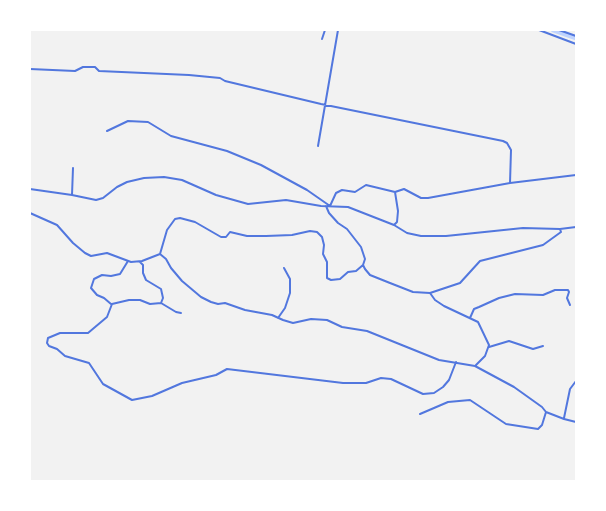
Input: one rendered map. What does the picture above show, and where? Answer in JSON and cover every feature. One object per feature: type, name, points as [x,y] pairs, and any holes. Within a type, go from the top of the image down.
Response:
[{"type":"street","points":[[322,39],[325,30]]},
{"type":"street","points":[[318,146],[338,30]]},
{"type":"street","points":[[539,30],[576,44]]},
{"type":"street","points":[[558,30],[576,36]]},
{"type":"street","points":[[30,69],[75,71],[83,67],[94,68],[99,72],[220,78],[225,82],[508,143],[511,150],[510,183]]},
{"type":"street","points":[[107,131],[128,121],[148,122],[171,136],[227,151],[261,165],[307,190],[330,206]]},
{"type":"street","points":[[72,194],[73,168]]},
{"type":"street","points":[[330,206],[336,193],[342,190],[355,192],[366,185],[395,192],[404,189],[420,198],[428,198],[510,183],[576,175]]},
{"type":"street","points":[[30,189],[72,194],[92,200],[100,200],[127,182],[144,178],[164,177],[182,180],[216,195],[248,204],[286,200],[348,207],[407,232],[429,237],[522,228],[560,229],[576,227]]},
{"type":"street","points":[[394,225],[397,222],[398,211],[395,192]]},
{"type":"street","points":[[160,254],[167,230],[175,219],[180,218],[195,222],[221,237],[226,237],[230,232],[247,236],[292,236],[317,232],[322,237],[324,245],[323,254],[327,262],[327,278],[331,280],[340,279],[348,272],[356,271],[363,265],[365,259],[361,246],[347,229],[329,213],[326,206]]},
{"type":"street","points":[[30,213],[57,225],[73,243],[91,256],[107,254],[128,261],[139,262],[160,254]]},
{"type":"street","points":[[363,265],[370,274],[390,283],[413,292],[430,293],[460,283],[480,260],[543,244],[561,232],[560,229]]},
{"type":"street","points":[[160,254],[166,259],[176,275],[201,297],[218,304],[225,303],[245,310],[272,315],[292,323],[311,319],[327,320],[342,327],[367,331],[439,360],[475,366],[514,387],[546,412],[576,422]]},
{"type":"street","points":[[112,304],[91,288],[94,279],[102,275],[120,274],[128,261]]},
{"type":"street","points":[[139,262],[143,265],[143,273],[146,280],[162,289],[163,298],[161,303]]},
{"type":"street","points":[[278,318],[285,308],[290,293],[290,279],[284,268]]},
{"type":"street","points":[[470,318],[474,309],[499,298],[515,294],[543,295],[555,290],[568,290],[567,298],[570,305]]},
{"type":"street","points":[[430,293],[435,300],[478,322],[487,339],[488,347],[486,356],[475,366]]},
{"type":"street","points":[[112,304],[129,300],[140,300],[150,304],[161,303],[181,314]]},
{"type":"street","points":[[112,304],[107,317],[88,333],[57,334],[48,338],[47,343],[65,356],[89,363],[103,384],[132,400],[158,394],[182,383],[216,375],[227,369],[344,383],[366,382],[381,378],[391,379],[423,394],[434,393],[449,380],[456,362]]},
{"type":"street","points":[[488,347],[509,341],[532,349],[544,346]]},
{"type":"street","points":[[564,419],[570,389],[576,381]]},
{"type":"street","points":[[420,414],[448,402],[470,400],[488,410],[506,424],[538,429],[542,425],[546,412]]},
{"type":"waterway","points":[[553,30],[576,38]]}]
